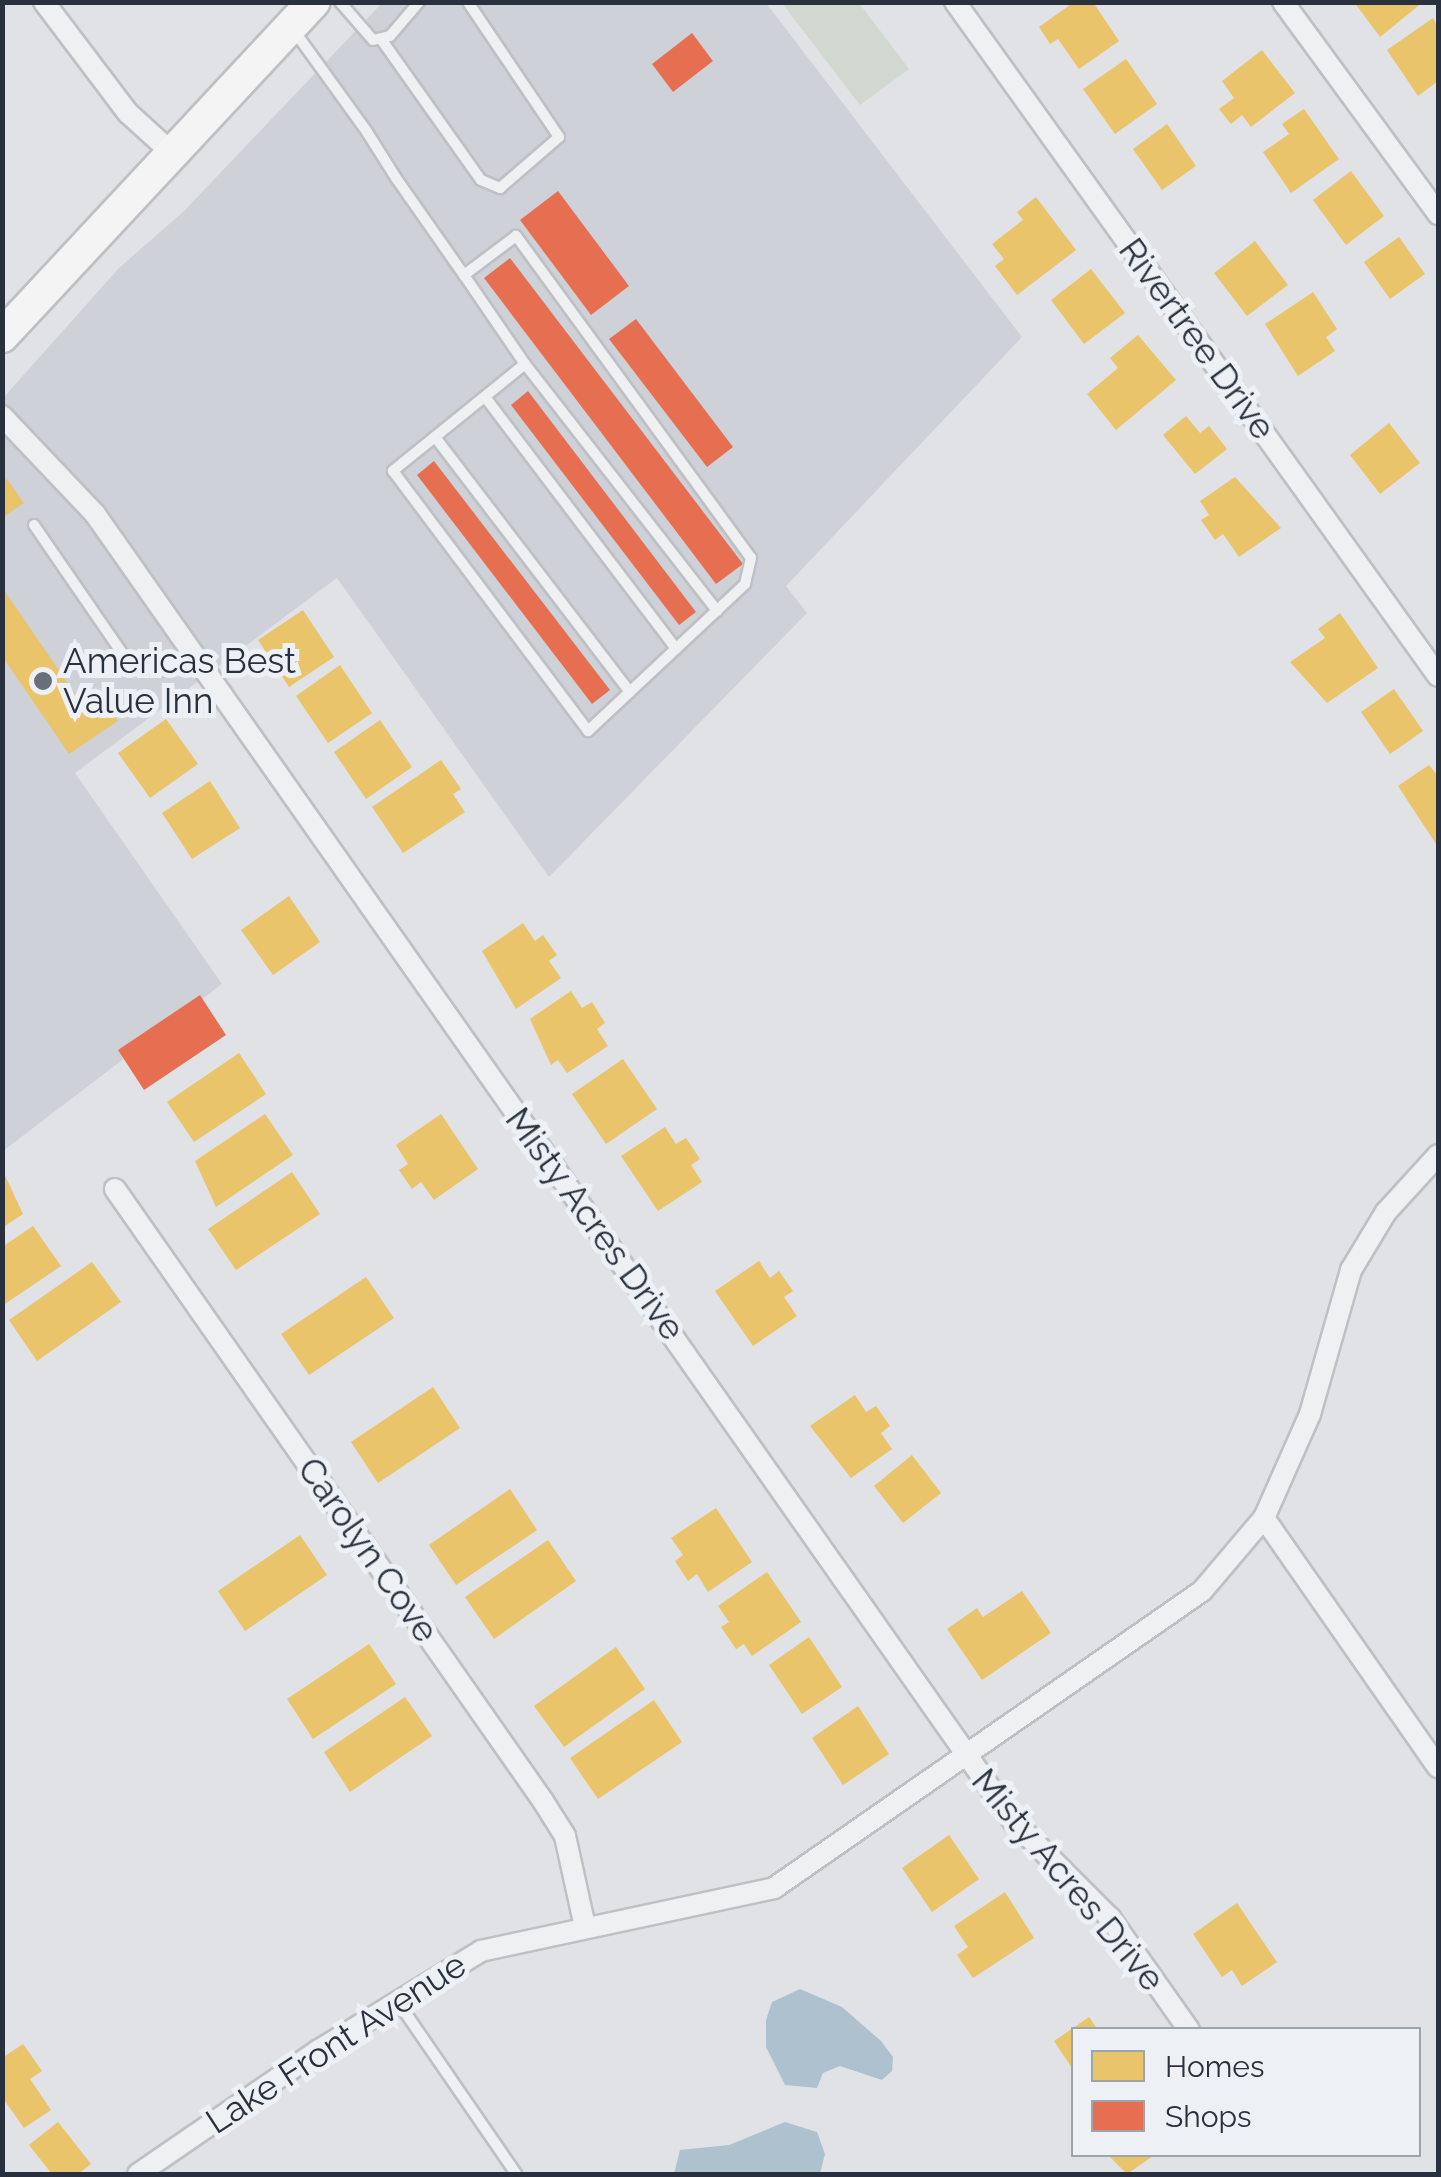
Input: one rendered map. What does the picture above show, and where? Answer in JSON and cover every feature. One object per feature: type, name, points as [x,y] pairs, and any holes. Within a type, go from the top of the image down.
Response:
[{"type":"main road","points":[[2,336],[314,2]]},
{"type":"street","points":[[44,2],[128,114],[172,154]]},
{"type":"street","name":"Rivertree Drive","points":[[955,2],[1438,676]]},
{"type":"street","points":[[1283,2],[1438,214]]},
{"type":"street","name":"Misty Acres Drive","points":[[2,416],[75,488],[1014,1822],[1110,1918],[1187,2027]]},
{"type":"street","name":"Lake Front Avenue","points":[[138,2174],[398,2001],[481,1951],[585,1927],[670,1915],[774,1888],[968,1758],[1202,1591],[1264,1518],[1310,1414],[1351,1270],[1386,1212],[1435,1164]]},
{"type":"street","name":"Carolyn Cove","points":[[115,1189],[543,1800],[565,1836],[585,1927]]},
{"type":"street","points":[[1264,1518],[1438,1767]]},
{"type":"lane","points":[[340,2],[360,29],[381,40],[481,180],[500,188],[558,137],[468,2]]},
{"type":"lane","points":[[381,40],[419,2]]},
{"type":"lane","points":[[292,28],[525,364],[717,611]]},
{"type":"lane","points":[[464,275],[516,236],[751,558],[746,584],[588,732],[393,471],[525,364]]},
{"type":"lane","points":[[485,397],[676,649]]},
{"type":"lane","points":[[435,437],[630,692]]},
{"type":"lane","points":[[34,525],[130,663],[160,670],[190,650]]},
{"type":"lane","points":[[398,2001],[516,2174]]},
{"type":"shaded area","points":[[382,3],[766,3],[1022,337],[786,586],[807,613],[549,877],[337,578],[75,773],[222,984],[3,1151],[3,398],[119,268],[184,211]]},
{"type":"shaded area","points":[[782,3],[859,3],[909,69],[860,105]]},
{"type":"water","points":[[800,1989],[842,2007],[881,2041],[893,2057],[892,2071],[882,2080],[840,2066],[823,2073],[817,2088],[785,2085],[766,2047],[766,2020],[772,2002]]},
{"type":"water","points":[[785,2122],[817,2132],[825,2154],[820,2174],[674,2174],[680,2150],[729,2145]]},
{"type":"building: Homes","points":[[1074,2],[1093,2],[1119,41],[1079,69],[1058,39],[1050,44],[1039,27]]},
{"type":"building: Homes","points":[[1354,2],[1423,2],[1380,37]]},
{"type":"building: Homes","points":[[1433,18],[1438,27],[1438,81],[1418,96],[1387,50]]},
{"type":"building: Homes","points":[[1262,50],[1295,93],[1251,127],[1242,115],[1231,124],[1219,109],[1234,98],[1222,81]]},
{"type":"building: Homes","points":[[1126,59],[1157,104],[1115,134],[1083,89]]},
{"type":"building: Homes","points":[[1304,109],[1339,159],[1291,193],[1263,152],[1289,134],[1282,124]]},
{"type":"building: Homes","points":[[1167,124],[1196,166],[1162,190],[1133,149]]},
{"type":"building: Homes","points":[[1351,171],[1384,216],[1346,245],[1313,200]]},
{"type":"building: Homes","points":[[1036,197],[1076,250],[1017,295],[995,266],[1004,259],[992,244],[1023,220],[1017,212]]},
{"type":"building: Homes","points":[[1399,237],[1425,274],[1390,299],[1364,262]]},
{"type":"building: Homes","points":[[1255,241],[1288,285],[1247,316],[1214,273]]},
{"type":"building: Homes","points":[[1091,269],[1125,313],[1084,344],[1051,300]]},
{"type":"building: Homes","points":[[1313,292],[1337,329],[1326,337],[1335,351],[1298,376],[1265,324]]},
{"type":"building: Homes","points":[[1138,335],[1176,380],[1116,430],[1087,394],[1118,368],[1110,358]]},
{"type":"building: Homes","points":[[1186,416],[1200,433],[1209,426],[1227,449],[1195,474],[1163,435]]},
{"type":"building: Homes","points":[[1389,423],[1420,463],[1380,494],[1350,455]]},
{"type":"building: Homes","points":[[1235,477],[1281,528],[1239,557],[1223,534],[1215,540],[1201,520],[1209,515],[1200,501]]},
{"type":"building: Homes","points":[[7,479],[24,503],[2,518],[2,482]]},
{"type":"building: Homes","name":"Americas Best Value Inn","points":[[2,587],[91,717],[107,705],[118,721],[69,754],[2,656]]},
{"type":"building: Homes","points":[[303,610],[334,657],[289,687],[258,640]]},
{"type":"building: Homes","points":[[1340,613],[1378,668],[1327,703],[1290,662],[1325,638],[1318,629]]},
{"type":"building: Homes","points":[[340,665],[372,713],[328,743],[296,696]]},
{"type":"building: Homes","points":[[1394,689],[1423,731],[1390,754],[1361,712]]},
{"type":"building: Homes","points":[[166,719],[198,764],[150,798],[118,753]]},
{"type":"building: Homes","points":[[380,720],[412,767],[366,799],[334,752]]},
{"type":"building: Homes","points":[[441,760],[461,789],[453,794],[465,812],[403,853],[372,807]]},
{"type":"building: Homes","points":[[1429,765],[1438,776],[1438,847],[1398,786]]},
{"type":"building: Homes","points":[[210,781],[240,828],[192,859],[162,813]]},
{"type":"building: Homes","points":[[289,896],[320,942],[273,975],[241,930]]},
{"type":"building: Homes","points":[[523,923],[535,941],[543,935],[557,955],[549,961],[561,978],[516,1009],[482,951]]},
{"type":"building: Homes","points":[[571,991],[582,1008],[592,1002],[605,1023],[597,1029],[608,1046],[567,1073],[558,1060],[551,1065],[530,1019]]},
{"type":"building: Homes","points":[[239,1053],[266,1094],[194,1142],[167,1102]]},
{"type":"building: Homes","points":[[623,1059],[657,1109],[606,1144],[572,1094]]},
{"type":"building: Homes","points":[[265,1114],[293,1155],[216,1207],[195,1161]]},
{"type":"building: Homes","points":[[441,1114],[478,1169],[434,1200],[421,1182],[412,1189],[399,1170],[408,1164],[396,1145]]},
{"type":"building: Homes","points":[[665,1127],[676,1144],[686,1138],[700,1159],[691,1165],[702,1182],[658,1211],[621,1156]]},
{"type":"building: Homes","points":[[2,1169],[23,1214],[2,1228]]},
{"type":"building: Homes","points":[[292,1172],[320,1214],[236,1270],[208,1229]]},
{"type":"building: Homes","points":[[33,1226],[61,1266],[2,1306],[2,1247]]},
{"type":"building: Homes","points":[[759,1261],[770,1278],[779,1271],[793,1291],[784,1297],[797,1316],[753,1346],[715,1291]]},
{"type":"building: Homes","points":[[92,1262],[121,1302],[37,1361],[9,1320]]},
{"type":"building: Homes","points":[[366,1277],[394,1318],[309,1375],[281,1334]]},
{"type":"building: Homes","points":[[433,1387],[460,1428],[378,1483],[351,1442]]},
{"type":"building: Homes","points":[[855,1395],[866,1412],[876,1406],[890,1426],[881,1433],[892,1449],[851,1478],[810,1426]]},
{"type":"building: Homes","points":[[912,1455],[941,1493],[903,1523],[874,1486]]},
{"type":"building: Homes","points":[[510,1489],[537,1530],[456,1585],[429,1545]]},
{"type":"building: Homes","points":[[716,1508],[752,1562],[708,1592],[697,1574],[688,1581],[675,1561],[683,1555],[671,1538]]},
{"type":"building: Homes","points":[[300,1535],[327,1575],[245,1631],[218,1591]]},
{"type":"building: Homes","points":[[548,1540],[576,1581],[494,1639],[465,1597]]},
{"type":"building: Homes","points":[[767,1572],[801,1622],[752,1656],[744,1644],[736,1649],[721,1627],[729,1622],[718,1606]]},
{"type":"building: Homes","points":[[1022,1591],[1051,1633],[982,1680],[947,1629],[977,1608],[983,1617]]},
{"type":"building: Homes","points":[[809,1637],[842,1687],[802,1714],[769,1665]]},
{"type":"building: Homes","points":[[369,1644],[396,1684],[313,1739],[287,1699]]},
{"type":"building: Homes","points":[[616,1647],[645,1689],[564,1747],[534,1706]]},
{"type":"building: Homes","points":[[405,1697],[432,1736],[350,1792],[324,1752]]},
{"type":"building: Homes","points":[[654,1700],[682,1742],[598,1799],[570,1758]]},
{"type":"building: Homes","points":[[858,1706],[889,1754],[843,1785],[812,1738]]},
{"type":"building: Homes","points":[[949,1835],[979,1879],[932,1912],[902,1868]]},
{"type":"building: Homes","points":[[1005,1892],[1034,1938],[973,1978],[957,1955],[968,1947],[954,1926]]},
{"type":"building: Homes","points":[[1237,1903],[1277,1962],[1242,1986],[1232,1970],[1222,1977],[1193,1934]]},
{"type":"building: Homes","points":[[1089,2017],[1096,2027],[1074,2027]]},
{"type":"building: Homes","points":[[1071,2029],[1071,2066],[1054,2041]]},
{"type":"building: Homes","points":[[23,2044],[42,2071],[30,2079],[51,2110],[24,2128],[2,2097],[2,2058]]},
{"type":"building: Homes","points":[[58,2122],[91,2164],[78,2174],[52,2174],[29,2145]]},
{"type":"building: Homes","points":[[1110,2157],[1152,2157],[1127,2174]]},
{"type":"building: Shops","points":[[692,33],[713,61],[673,92],[652,64]]},
{"type":"building: Shops","points":[[558,191],[629,286],[591,315],[520,220]]},
{"type":"building: Shops","points":[[510,258],[743,564],[716,584],[484,278]]},
{"type":"building: Shops","points":[[636,319],[733,447],[707,467],[609,339]]},
{"type":"building: Shops","points":[[528,391],[696,612],[679,625],[511,405]]},
{"type":"building: Shops","points":[[434,461],[610,690],[592,704],[417,475]]},
{"type":"building: Shops","points":[[200,995],[226,1035],[144,1090],[118,1050]]},
{"type":"place","name":"Americas Best Value Inn","points":[[43,681]]}]
